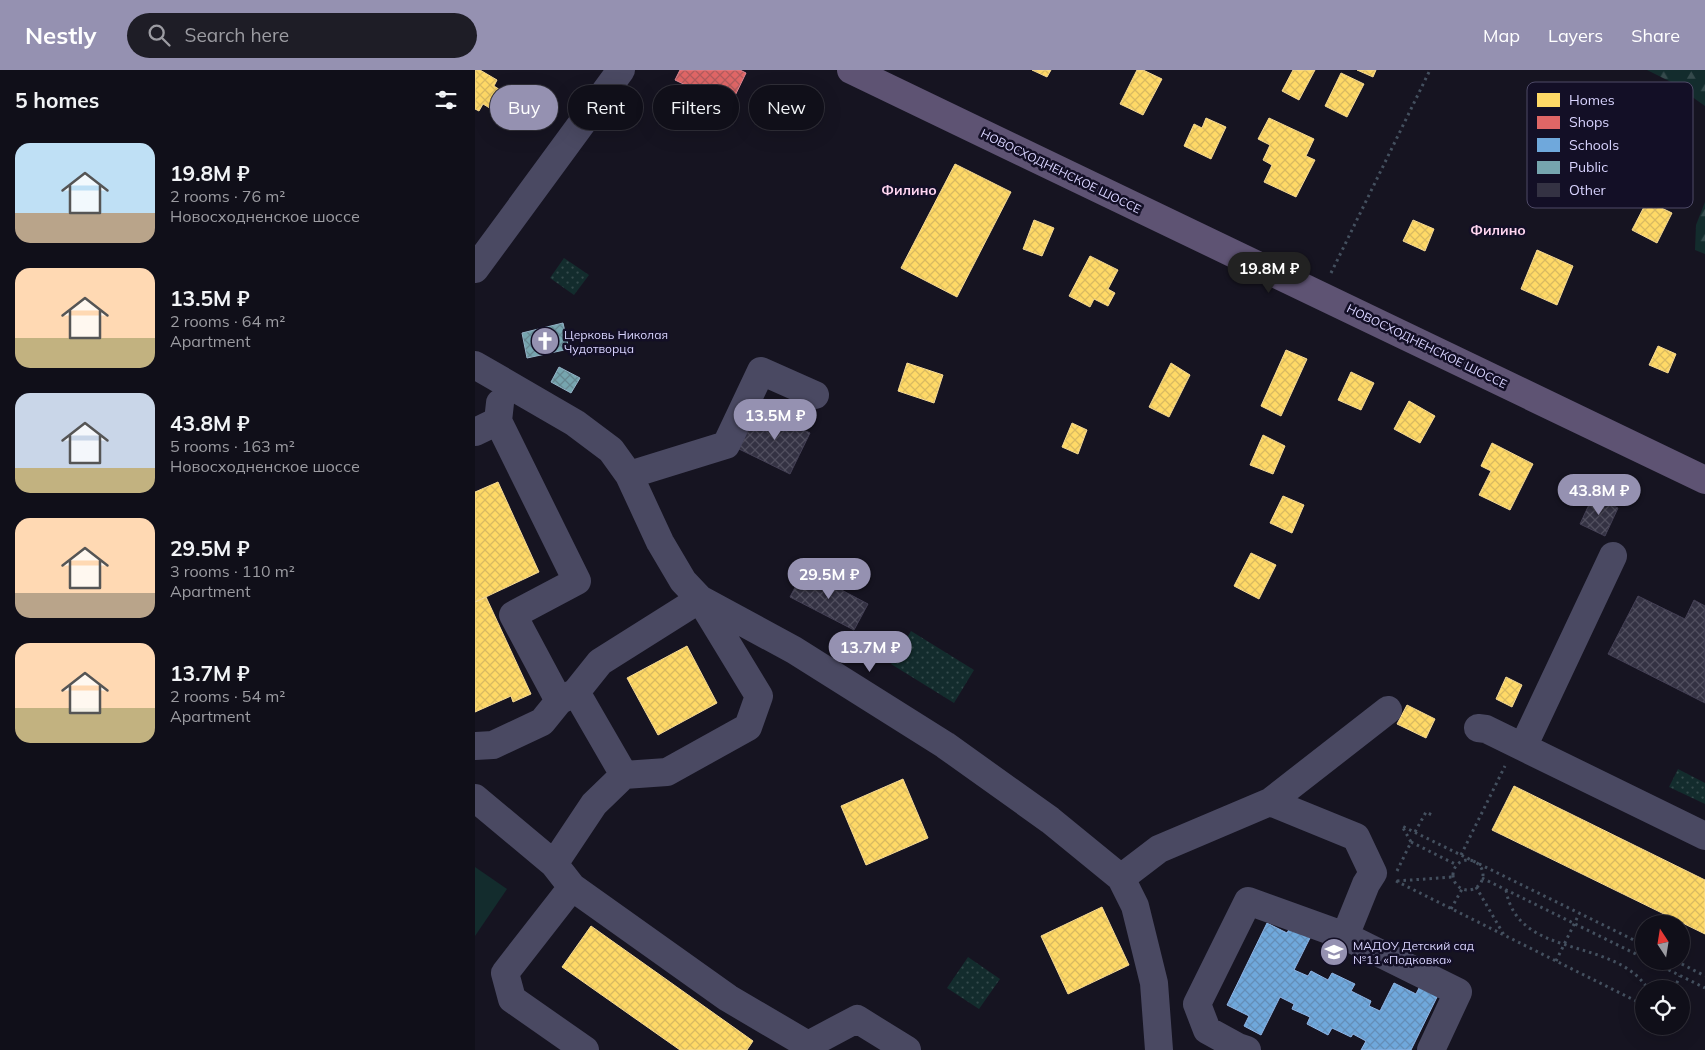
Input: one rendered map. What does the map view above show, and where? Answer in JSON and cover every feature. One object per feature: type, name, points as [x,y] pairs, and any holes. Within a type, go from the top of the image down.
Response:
[{"type":"main road","name":"НОВОСХОДНЕНСКОЕ ШОССЕ","points":[[851,70],[1705,480]]},
{"type":"street","points":[[475,269],[621,70]]},
{"type":"street","points":[[475,364],[575,423],[611,450],[629,475],[660,542],[683,580],[700,599],[759,696],[749,727],[667,772],[624,775],[595,804],[554,864]]},
{"type":"street","points":[[629,475],[726,445],[761,371],[815,395]]},
{"type":"street","points":[[501,380],[487,426],[577,581],[513,615],[624,775]]},
{"type":"street","points":[[1520,745],[1613,556]]},
{"type":"street","points":[[475,746],[493,745],[542,722],[600,662],[700,599]]},
{"type":"street","points":[[700,599],[794,650],[945,745],[1050,820],[1121,878],[1135,906],[1154,983],[1159,1050]]},
{"type":"street","points":[[1121,878],[1159,849],[1270,802],[1388,710]]},
{"type":"street","points":[[1478,728],[1486,729],[1520,745],[1705,836]]},
{"type":"street","points":[[475,798],[554,864],[572,887],[728,998],[806,1048],[857,1019],[907,1050]]},
{"type":"street","points":[[1270,802],[1356,837],[1373,873],[1366,884],[1345,936]]},
{"type":"street","points":[[572,887],[505,973],[512,999],[585,1050]]},
{"type":"street","points":[[1247,1050],[1207,1030],[1197,1004],[1249,900],[1345,936],[1458,992],[1431,1050]]},
{"type":"path","points":[[1328,281],[1431,70]]},
{"type":"path","points":[[1461,855],[1520,745]]},
{"type":"path","points":[[1415,832],[1426,812],[1431,815]]},
{"type":"path","points":[[1457,865],[1411,842],[1402,826],[1635,942]]},
{"type":"path","points":[[1411,842],[1393,880],[1635,1000]]},
{"type":"path","points":[[1469,860],[1475,862],[1483,872],[1479,885],[1467,890],[1462,889],[1453,878],[1453,871],[1462,861],[1469,860]]},
{"type":"path","points":[[1396,882],[1453,878]]},
{"type":"path","points":[[1482,878],[1635,954]]},
{"type":"path","points":[[1476,887],[1504,935]]},
{"type":"path","points":[[1451,909],[1462,889]]},
{"type":"path","points":[[1506,890],[1508,900],[1515,915],[1529,928],[1548,940],[1605,957],[1626,968],[1641,980]]},
{"type":"path","points":[[1556,961],[1579,914]]},
{"type":"path","points":[[1690,968],[1705,976]]},
{"type":"path","points":[[1668,970],[1705,988]]},
{"type":"path","points":[[1678,980],[1680,976]]},
{"type":"green space","points":[[1647,70],[1705,70],[1705,106],[1693,98],[1693,82],[1671,82]]},
{"type":"green space","points":[[1705,202],[1705,254],[1695,250],[1696,225]]},
{"type":"green space","points":[[564,258],[589,275],[574,295],[550,278]]},
{"type":"green space","points":[[911,631],[974,670],[954,703],[891,664]]},
{"type":"green space","points":[[1678,769],[1705,783],[1705,804],[1669,787]]},
{"type":"green space","points":[[475,867],[507,889],[475,936]]},
{"type":"green space","points":[[968,957],[1000,979],[979,1009],[947,988]]},
{"type":"building: Homes","points":[[475,70],[480,70],[497,80],[494,85],[490,85],[490,108],[483,104],[479,111],[475,109]]},
{"type":"building: Homes","points":[[1032,70],[1051,70],[1047,77]]},
{"type":"building: Homes","points":[[1137,70],[1143,70],[1162,79],[1143,115],[1120,104]]},
{"type":"building: Homes","points":[[1293,70],[1315,70],[1299,100],[1282,91]]},
{"type":"building: Homes","points":[[1357,70],[1376,70],[1373,77]]},
{"type":"building: Homes","points":[[1341,73],[1364,84],[1347,117],[1325,106]]},
{"type":"building: Homes","points":[[1206,118],[1226,127],[1211,159],[1184,146],[1194,124],[1202,128]]},
{"type":"building: Homes","points":[[1269,118],[1314,139],[1306,156],[1315,160],[1296,197],[1264,182],[1272,165],[1263,160],[1270,145],[1258,139]]},
{"type":"building: Homes","points":[[955,164],[1011,192],[957,297],[901,268]]},
{"type":"building: Homes","points":[[1643,208],[1662,208],[1672,213],[1657,243],[1632,230]]},
{"type":"building: Homes","points":[[1034,220],[1054,228],[1042,256],[1023,249]]},
{"type":"building: Homes","points":[[1413,220],[1434,229],[1425,251],[1403,241]]},
{"type":"building: Homes","points":[[1537,250],[1573,266],[1557,305],[1521,289]]},
{"type":"building: Homes","points":[[1090,256],[1118,270],[1108,289],[1115,293],[1108,306],[1094,299],[1090,307],[1069,296]]},
{"type":"building: Homes","points":[[1658,346],[1676,354],[1668,373],[1649,365]]},
{"type":"building: Homes","points":[[1286,350],[1307,359],[1281,416],[1261,406]]},
{"type":"building: Homes","points":[[907,363],[943,375],[934,403],[898,391]]},
{"type":"building: Homes","points":[[1171,363],[1190,375],[1169,417],[1149,407]]},
{"type":"building: Homes","points":[[1351,372],[1374,383],[1361,410],[1338,400]]},
{"type":"building: Homes","points":[[1409,401],[1435,416],[1420,443],[1394,429]]},
{"type":"building: Homes","points":[[1072,423],[1087,430],[1078,454],[1062,447]]},
{"type":"building: Homes","points":[[1263,435],[1285,446],[1273,474],[1250,465]]},
{"type":"building: Homes","points":[[1492,443],[1533,464],[1510,510],[1479,495],[1491,471],[1481,466]]},
{"type":"building: Homes","points":[[498,482],[539,572],[475,602],[475,492]]},
{"type":"building: Homes","points":[[1283,496],[1304,505],[1292,533],[1270,523]]},
{"type":"building: Homes","points":[[1251,553],[1276,565],[1259,599],[1234,586]]},
{"type":"building: Homes","points":[[486,597],[531,694],[513,702],[511,696],[475,712],[475,602]]},
{"type":"building: Homes","points":[[687,646],[717,703],[658,735],[627,678]]},
{"type":"building: Homes","points":[[1506,677],[1522,685],[1512,707],[1496,699]]},
{"type":"building: Homes","points":[[1407,705],[1435,719],[1426,738],[1397,724]]},
{"type":"building: Homes","points":[[903,779],[928,838],[866,865],[841,806]]},
{"type":"building: Homes","points":[[1514,786],[1705,880],[1705,934],[1690,927],[1690,915],[1666,915],[1492,830]]},
{"type":"building: Homes","points":[[1102,907],[1129,965],[1068,994],[1041,936]]},
{"type":"building: Homes","points":[[591,926],[753,1041],[747,1050],[680,1050],[562,967]]},
{"type":"building: Shops","points":[[680,70],[740,70],[746,73],[739,87],[739,85],[686,85],[675,80]]},
{"type":"building: Schools","points":[[1293,922],[1313,932],[1294,970],[1308,976],[1311,971],[1328,980],[1332,973],[1355,984],[1351,991],[1371,1001],[1369,1006],[1380,1011],[1394,983],[1416,994],[1421,984],[1439,993],[1411,1050],[1361,1050],[1366,1041],[1353,1034],[1351,1037],[1332,1028],[1328,1035],[1307,1024],[1310,1017],[1292,1009],[1294,1004],[1280,997],[1261,1035],[1244,1026],[1249,1016],[1227,1005],[1267,923],[1287,933]]},
{"type":"building: Public","name":"Церковь Николая Чудотворца","points":[[563,323],[569,349],[527,358],[522,333]]},
{"type":"building: Public","points":[[559,367],[580,378],[571,393],[551,382]]},
{"type":"building: Other","points":[[759,408],[810,433],[790,474],[739,449]]},
{"type":"building: Other","points":[[1593,496],[1618,508],[1605,536],[1580,524]]},
{"type":"building: Other","points":[[804,570],[868,604],[854,630],[790,597]]},
{"type":"building: Other","points":[[1638,596],[1685,619],[1694,600],[1705,606],[1705,703],[1608,654]]},
{"type":"place","name":"Церковь Николая Чудотворца","points":[[545,341]]},
{"type":"place","name":"МАДОУ Детский сад №11 «Подковка»","points":[[1334,952]]},
{"type":"district","name":"Филино","points":[[909,190]]},
{"type":"district","name":"Филино","points":[[1498,230]]}]
